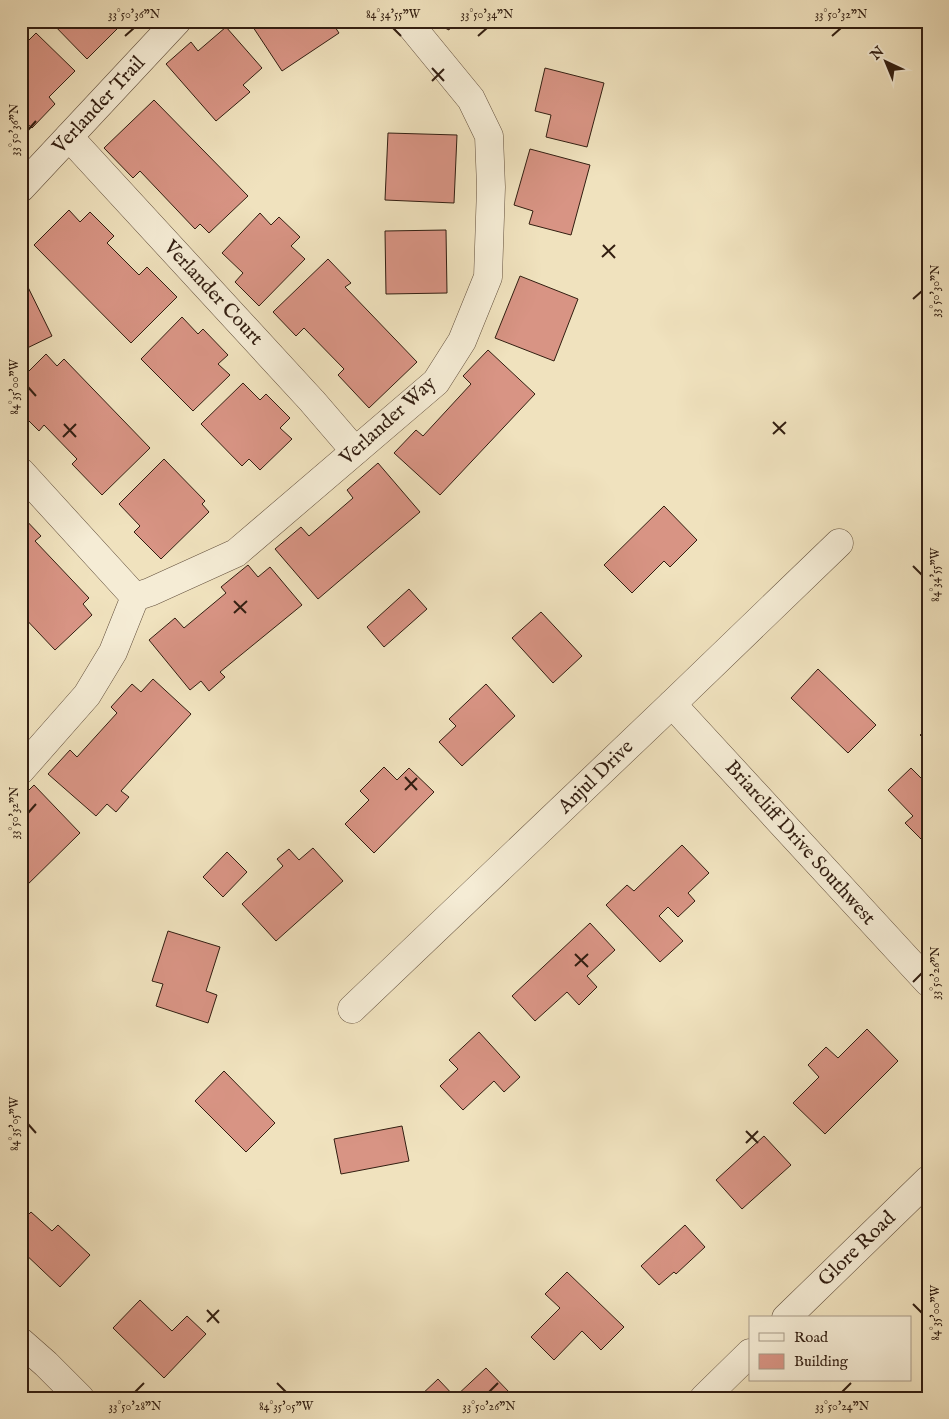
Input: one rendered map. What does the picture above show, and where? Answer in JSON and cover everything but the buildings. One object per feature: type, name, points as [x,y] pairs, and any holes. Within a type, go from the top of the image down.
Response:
[{"type":"street","name":"Verlander Trail","points":[[21,188],[177,21]]},
{"type":"street","name":"Verlander Way","points":[[135,597],[236,553],[436,382],[462,341],[488,277],[491,187],[489,136],[471,99],[407,21]]},
{"type":"street","name":"Verlander Court","points":[[69,137],[312,401],[355,451]]},
{"type":"street","points":[[21,472],[135,597],[113,652],[87,695],[21,770]]},
{"type":"street","name":"Anjul Drive","points":[[352,1009],[838,543]]},
{"type":"street","name":"Briarcliff Drive Southwest","points":[[672,704],[928,982]]},
{"type":"street","name":"Glore Road","points":[[788,1316],[928,1180]]},
{"type":"street","points":[[21,1342],[80,1398]]},
{"type":"street","points":[[704,1398],[749,1354]]}]
